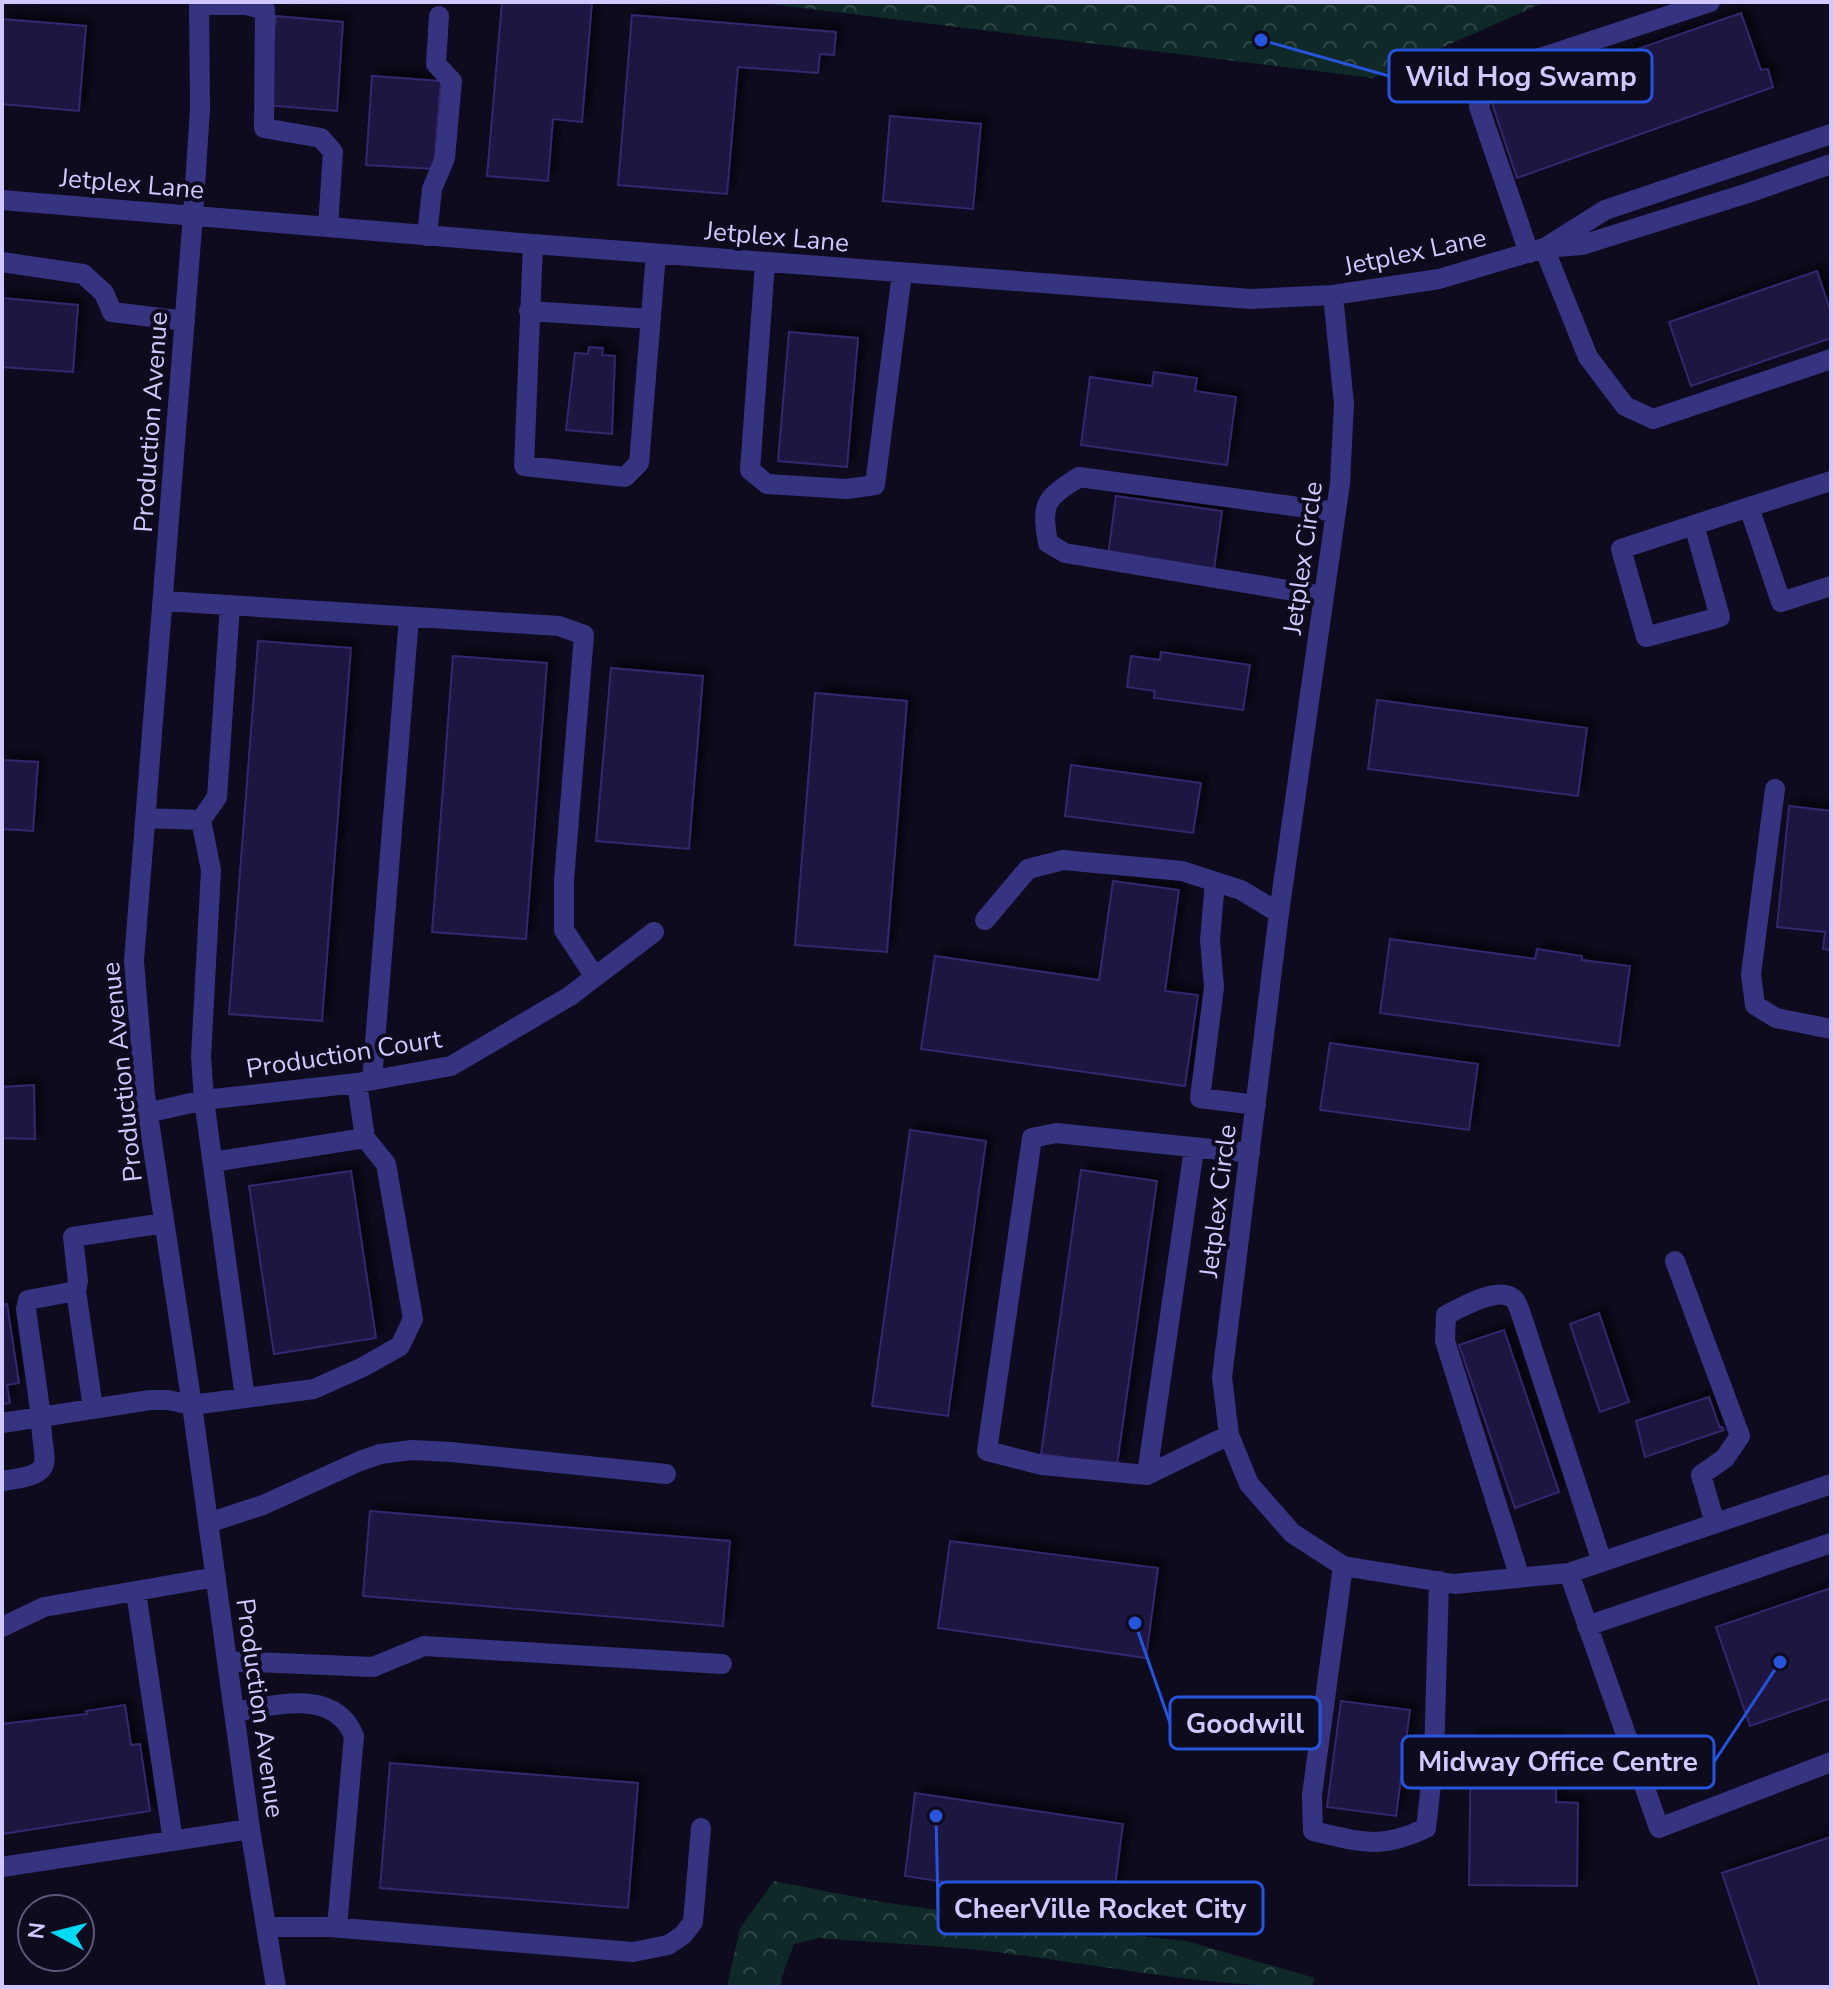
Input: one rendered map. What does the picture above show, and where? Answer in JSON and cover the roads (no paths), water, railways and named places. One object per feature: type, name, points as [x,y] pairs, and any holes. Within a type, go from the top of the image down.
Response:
[{"type":"street","points":[[1710,2],[1488,75],[1479,107],[1536,251],[1588,357],[1625,406],[1653,419],[1831,359]]},
{"type":"street","points":[[199,3],[247,5],[265,10],[264,128],[321,138],[333,152],[328,227]]},
{"type":"street","name":"Production Avenue","points":[[199,3],[200,109],[193,215],[134,961],[147,1113],[192,1405],[250,1829],[276,1987]]},
{"type":"street","points":[[427,236],[432,189],[445,158],[452,81],[436,64],[439,16]]},
{"type":"street","name":"Jetplex Lane","points":[[1536,251],[1605,210],[1831,134]]},
{"type":"street","name":"Jetplex Lane","points":[[2,200],[765,263],[1251,299],[1333,295],[1439,279],[1536,251],[1582,245],[1831,164]]},
{"type":"street","points":[[533,244],[524,466],[625,477],[639,463],[656,254]]},
{"type":"street","points":[[2,262],[83,274],[104,293],[112,312],[185,321]]},
{"type":"street","points":[[765,263],[750,470],[767,484],[847,489],[875,485],[902,273]]},
{"type":"street","name":"Jetplex Circle","points":[[1333,295],[1344,404],[1340,483],[1279,913],[1222,1377],[1229,1435],[1249,1484],[1292,1533],[1343,1566],[1454,1584],[1569,1573],[1831,1484]]},
{"type":"street","points":[[529,311],[651,319]]},
{"type":"street","points":[[1324,596],[1065,553],[1048,543],[1043,516],[1051,495],[1079,477],[1336,512]]},
{"type":"street","points":[[1694,525],[1720,617],[1646,637],[1621,549],[1694,525],[1749,507],[1831,481]]},
{"type":"street","points":[[1749,507],[1781,602],[1831,586]]},
{"type":"street","points":[[164,601],[559,626],[584,635],[564,880],[564,930],[595,977]]},
{"type":"street","points":[[230,605],[217,797],[201,820],[211,870],[201,1057],[204,1100],[245,1398]]},
{"type":"street","points":[[2,1423],[150,1400],[192,1405],[314,1389],[400,1346],[413,1319],[386,1164],[365,1138],[364,1081],[409,617]]},
{"type":"street","points":[[1775,789],[1751,974],[1755,1005],[1776,1018],[1831,1029]]},
{"type":"street","points":[[146,818],[201,820]]},
{"type":"street","points":[[985,920],[1028,869],[1063,860],[1182,871],[1241,890],[1279,913]]},
{"type":"street","points":[[1215,882],[1210,940],[1214,987],[1200,1098],[1256,1105]]},
{"type":"street","name":"Production Court","points":[[147,1113],[204,1100],[364,1081],[451,1066],[570,996],[654,932]]},
{"type":"street","points":[[1229,1435],[1147,1475],[1042,1465],[987,1451],[1032,1138],[1056,1133],[1250,1153]]},
{"type":"street","points":[[213,1162],[365,1138]]},
{"type":"street","points":[[1147,1475],[1194,1149]]},
{"type":"street","points":[[93,1408],[76,1291],[78,1281],[73,1237],[164,1223]]},
{"type":"street","points":[[1675,1261],[1740,1436],[1725,1458],[1701,1475],[1715,1523]]},
{"type":"street","points":[[2,1481],[34,1476],[43,1467],[41,1417],[26,1304],[33,1297],[76,1291]]},
{"type":"street","points":[[1520,1578],[1445,1341],[1446,1315],[1486,1296],[1503,1295],[1514,1299],[1520,1311],[1602,1562]]},
{"type":"street","points":[[208,1523],[263,1505],[360,1461],[380,1454],[412,1450],[666,1474]]},
{"type":"street","points":[[1587,1626],[1831,1543]]},
{"type":"street","points":[[1343,1566],[1312,1795],[1313,1831],[1366,1844],[1401,1840],[1426,1828],[1434,1758],[1439,1581]]},
{"type":"street","points":[[1569,1573],[1659,1828],[1831,1762]]},
{"type":"street","points":[[2,1627],[44,1607],[216,1577]]},
{"type":"street","points":[[136,1592],[173,1841]]},
{"type":"street","points":[[227,1661],[373,1667],[424,1646],[722,1664]]},
{"type":"street","points":[[234,1712],[293,1704],[321,1704],[332,1708],[351,1728],[354,1736],[337,1927]]},
{"type":"street","points":[[266,1927],[337,1927],[633,1952],[654,1949],[668,1945],[683,1935],[693,1922],[701,1828]]},
{"type":"street","points":[[2,1867],[250,1829]]},
{"type":"place","name":"Wild Hog Swamp","points":[[1261,40]]},
{"type":"place","name":"Goodwill","points":[[1135,1623]]},
{"type":"place","name":"Midway Office Centre","points":[[1780,1662]]},
{"type":"place","name":"CheerVille Rocket City","points":[[936,1816]]}]
